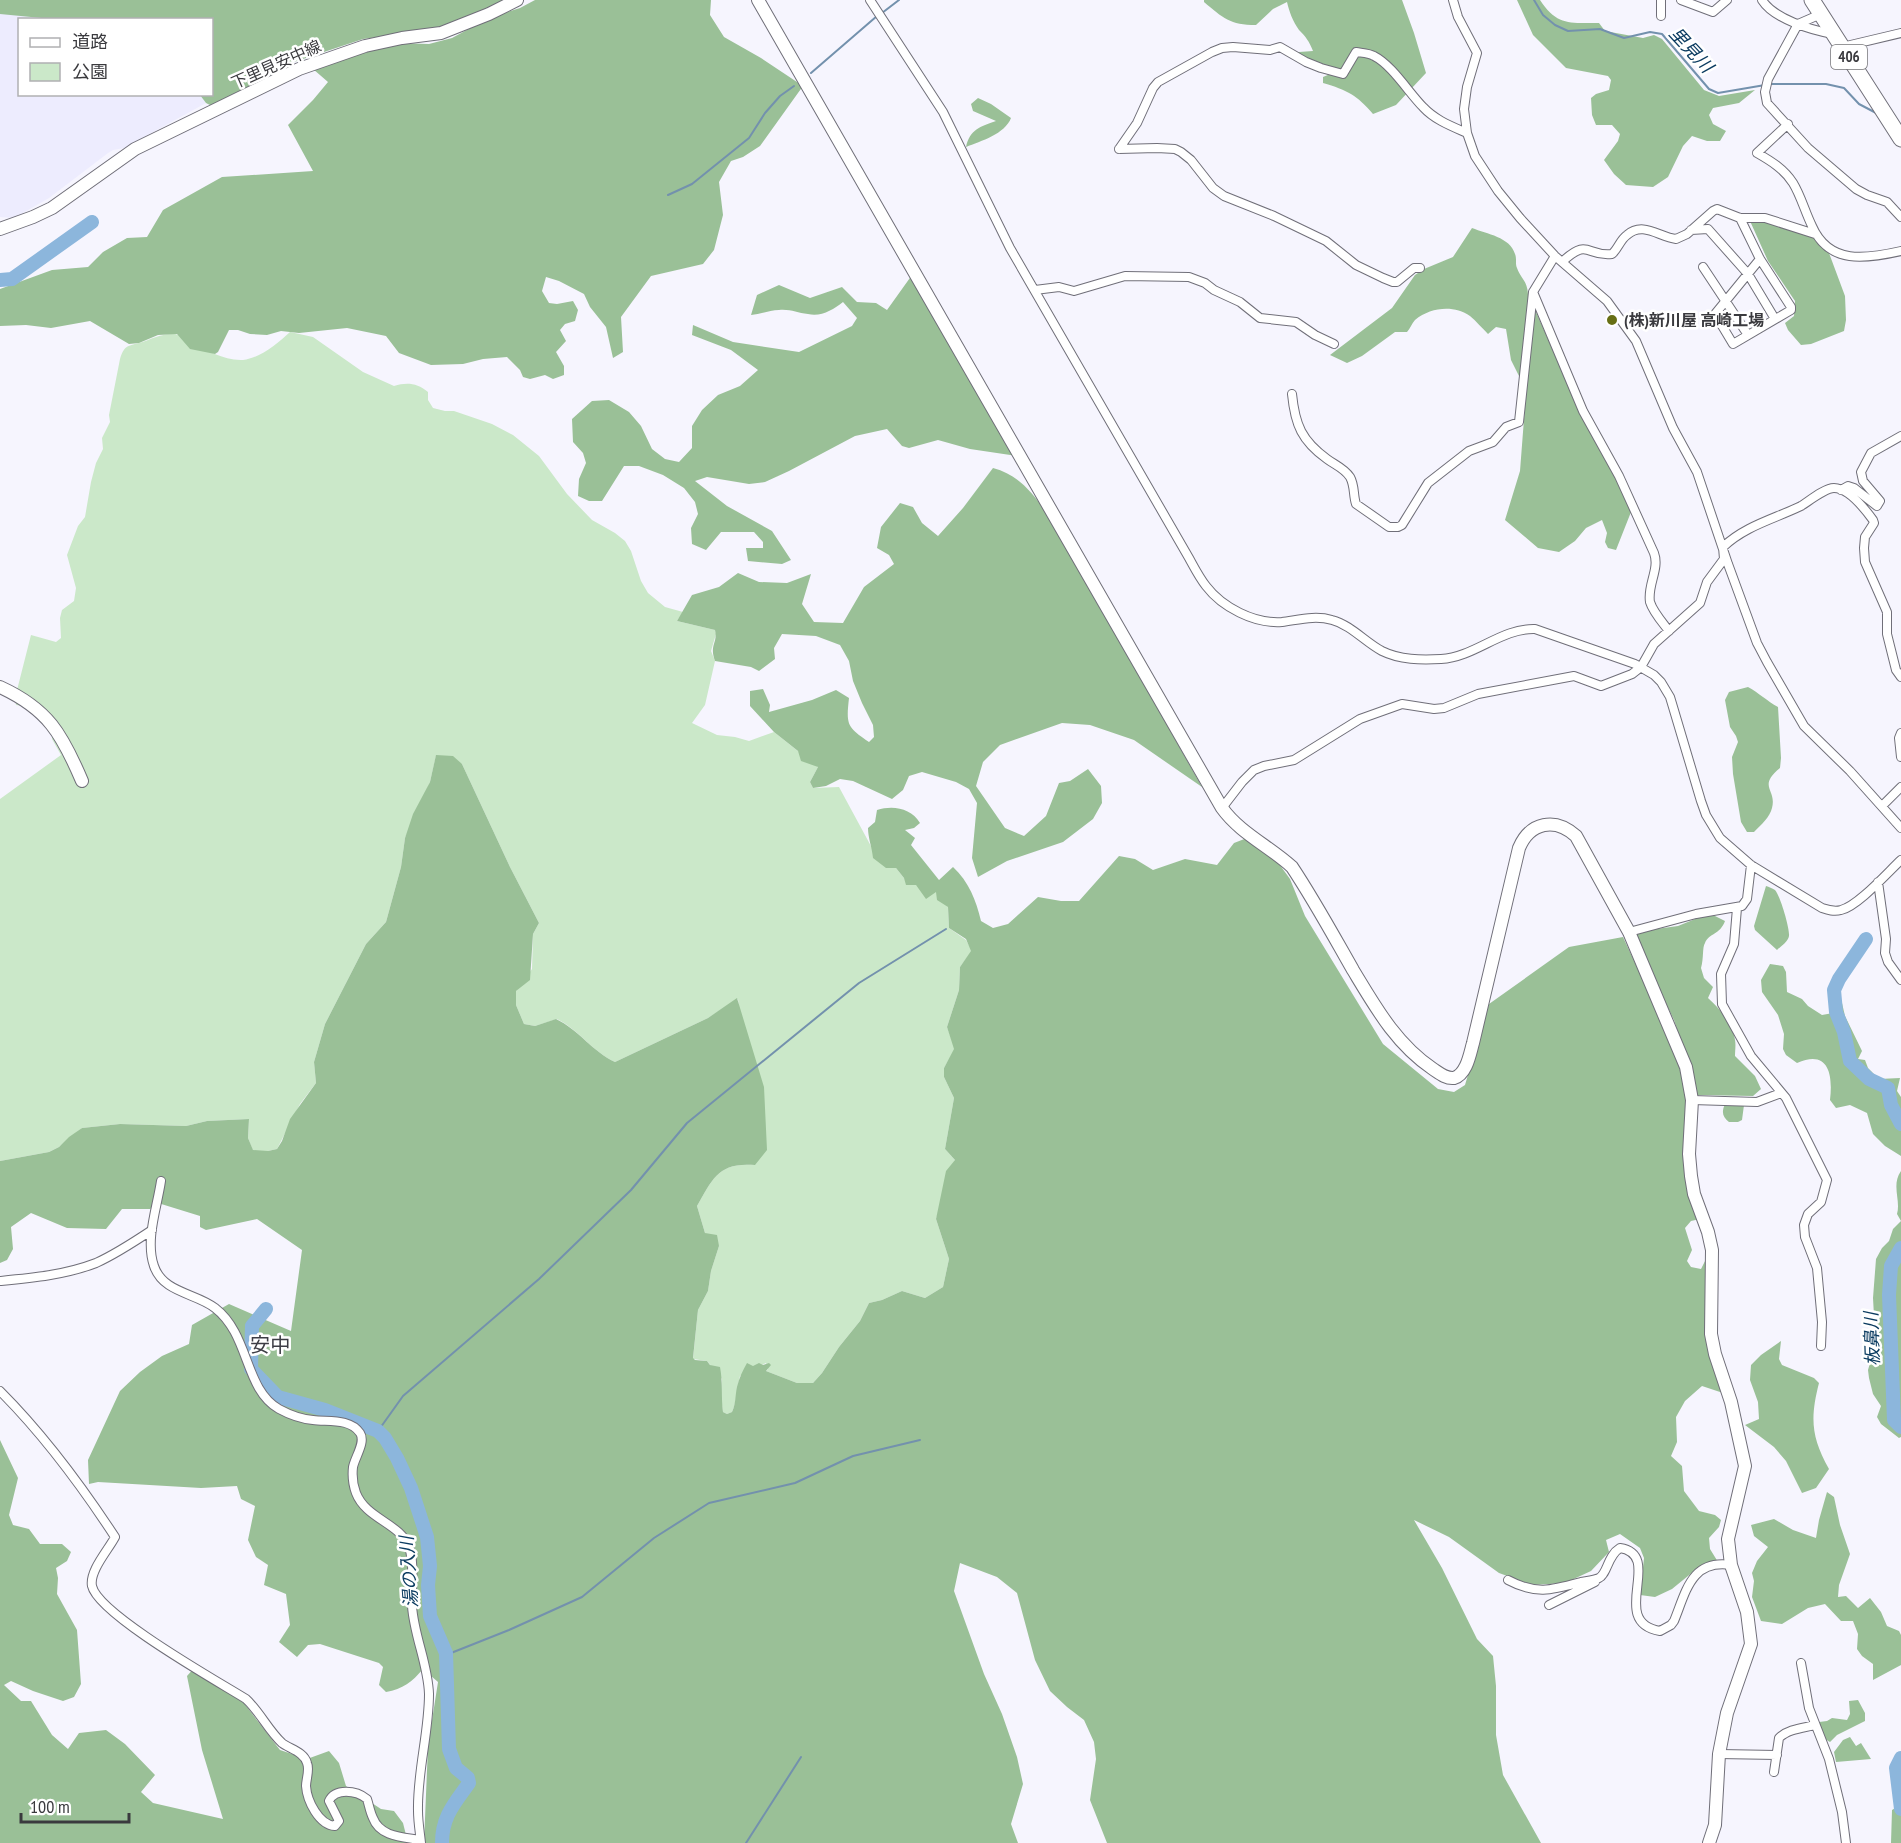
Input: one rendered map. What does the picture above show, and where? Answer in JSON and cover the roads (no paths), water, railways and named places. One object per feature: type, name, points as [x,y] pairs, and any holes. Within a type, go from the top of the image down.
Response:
[{"type":"highway","name":"406","points":[[1812,0],[1901,139]]},
{"type":"street","name":"下里見安中線","points":[[0,229],[33,217],[52,207],[135,149],[298,69],[365,46],[441,33],[517,0]]},
{"type":"street","points":[[758,0],[1222,808],[1237,826],[1292,867],[1385,1022],[1411,1052],[1446,1077],[1453,1078],[1459,1075],[1468,1059],[1519,848],[1522,840],[1532,829],[1550,824],[1559,825],[1576,836],[1629,932],[1686,1067],[1692,1100],[1690,1176],[1712,1250],[1711,1334],[1715,1354],[1731,1402],[1745,1466],[1728,1539],[1731,1565],[1747,1612],[1751,1644],[1727,1713],[1719,1754],[1715,1826],[1709,1843]]},
{"type":"street","points":[[870,0],[943,112],[1010,248],[1189,558],[1217,598],[1258,620],[1276,622],[1316,617],[1330,619],[1341,623],[1382,651],[1405,658],[1442,659],[1461,656],[1512,632],[1535,629],[1641,667],[1661,682],[1670,697],[1701,801],[1714,828],[1728,846],[1751,865],[1828,910],[1843,910],[1854,904],[1901,861]]},
{"type":"street","points":[[1453,0],[1458,17],[1476,53],[1464,99],[1467,133],[1475,156],[1498,191],[1520,218],[1558,259],[1606,301],[1636,341],[1673,428],[1697,472],[1757,643],[1767,662],[1804,726],[1821,740],[1901,828]]},
{"type":"street","points":[[1661,0],[1661,15]]},
{"type":"street","points":[[1681,0],[1713,12],[1727,0]]},
{"type":"street","points":[[1762,0],[1773,11],[1838,41],[1901,33]]},
{"type":"street","points":[[1821,14],[1798,24],[1768,79],[1765,92],[1767,103],[1808,148],[1856,189],[1887,202],[1901,217]]},
{"type":"street","points":[[1420,267],[1414,268],[1397,282],[1393,282],[1356,265],[1326,241],[1274,216],[1224,196],[1213,188],[1191,160],[1181,152],[1168,148],[1119,149],[1137,123],[1158,82],[1212,52],[1233,47],[1270,50],[1280,47],[1305,62],[1342,74],[1356,52],[1375,56],[1410,89],[1422,106],[1436,118],[1467,133]]},
{"type":"street","points":[[1788,124],[1757,153],[1778,166],[1793,183],[1815,234],[1823,244],[1838,253],[1865,257],[1901,250]]},
{"type":"street","points":[[1292,394],[1294,413],[1301,432],[1327,459],[1344,469],[1349,475],[1353,482],[1356,504],[1389,527],[1398,527],[1402,525],[1428,483],[1469,452],[1493,442],[1506,427],[1520,422],[1533,292],[1558,259],[1574,250],[1585,248],[1612,254],[1623,238],[1635,230],[1651,230],[1676,239],[1717,209],[1740,218],[1766,218],[1815,234]]},
{"type":"street","points":[[1740,218],[1760,259],[1791,310],[1733,344],[1715,314],[1760,259]]},
{"type":"street","points":[[1691,230],[1708,229],[1748,274],[1775,319]]},
{"type":"street","points":[[1703,267],[1748,335]]},
{"type":"street","points":[[1035,290],[1059,287],[1074,291],[1125,276],[1189,277],[1205,282],[1214,290],[1240,302],[1260,318],[1296,322],[1334,344]]},
{"type":"street","points":[[1533,292],[1583,411],[1619,476],[1654,553],[1657,564],[1650,603],[1669,631]]},
{"type":"street","points":[[1841,490],[1848,486],[1854,488],[1877,506],[1880,501],[1863,481],[1861,472],[1871,453],[1901,436]]},
{"type":"street","points":[[1222,808],[1254,770],[1294,760],[1360,719],[1402,704],[1434,709],[1444,708],[1478,694],[1574,676],[1601,686],[1632,674],[1641,667],[1654,644],[1700,603],[1707,582],[1724,559],[1723,547],[1733,537],[1834,488],[1851,496],[1873,520],[1874,523],[1865,537],[1865,562],[1887,612],[1887,634],[1896,670],[1901,676]]},
{"type":"street","points":[[0,687],[25,699],[52,723],[82,782]]},
{"type":"street","points":[[1901,733],[1899,738],[1901,757]]},
{"type":"street","points":[[1882,806],[1901,787]]},
{"type":"street","points":[[1629,932],[1696,914],[1742,906],[1747,899],[1751,865]]},
{"type":"street","points":[[1878,882],[1886,939],[1885,953],[1888,962],[1901,980]]},
{"type":"street","points":[[1737,908],[1734,944],[1721,974],[1721,1000],[1751,1056],[1789,1102],[1827,1180],[1821,1202],[1808,1214],[1804,1225],[1805,1237],[1817,1268],[1822,1322],[1821,1346]]},
{"type":"street","points":[[1692,1100],[1757,1102],[1781,1093]]},
{"type":"street","points":[[0,1391],[31,1424],[64,1465],[115,1536],[100,1561],[92,1581],[95,1592],[104,1604],[134,1628],[246,1699],[274,1735],[304,1757],[308,1767],[306,1788],[308,1796],[327,1825],[335,1826],[339,1821],[329,1801],[330,1798],[337,1792],[349,1792],[367,1799],[372,1817],[382,1830],[421,1841],[418,1811],[419,1789],[429,1697],[427,1673],[412,1606],[410,1549],[398,1532],[366,1508],[358,1498],[352,1476],[362,1441],[359,1431],[345,1423],[314,1421],[272,1405],[257,1387],[236,1334],[222,1315],[206,1302],[172,1288],[156,1272],[152,1257],[152,1230],[161,1181]]},
{"type":"street","points":[[0,1281],[44,1277],[95,1263],[152,1230]]},
{"type":"street","points":[[1549,1605],[1594,1583],[1600,1578],[1615,1551],[1620,1548],[1634,1552],[1639,1561],[1636,1602],[1639,1618],[1648,1627],[1660,1631],[1674,1621],[1694,1575],[1709,1566],[1731,1565]]},
{"type":"street","points":[[1508,1580],[1527,1589],[1544,1590],[1600,1578]]},
{"type":"street","points":[[1801,1663],[1809,1708],[1829,1760],[1842,1812],[1846,1843]]},
{"type":"street","points":[[1774,1772],[1779,1738],[1783,1734],[1815,1725]]},
{"type":"street","points":[[1719,1754],[1777,1755]]},
{"type":"waterway","points":[[882,13],[899,0]]},
{"type":"waterway","name":"里見川","points":[[1534,0],[1543,15],[1555,25],[1568,31],[1600,29],[1624,38],[1650,32],[1662,34],[1709,89],[1718,93],[1765,85]]},
{"type":"waterway","points":[[811,73],[877,16]]},
{"type":"waterway","name":"里見川","points":[[1771,84],[1826,84],[1844,88],[1859,104],[1878,114]]},
{"type":"waterway","points":[[668,195],[692,184],[749,138],[765,113],[780,96],[794,86]]},
{"type":"waterway","points":[[0,280],[12,279],[92,222]]},
{"type":"waterway","points":[[378,1431],[403,1396],[539,1279],[631,1190],[687,1123],[859,983],[946,929]]},
{"type":"waterway","name":"板鼻川","points":[[1866,939],[1834,990],[1836,1012],[1844,1032],[1850,1061],[1869,1079],[1888,1088],[1891,1105],[1901,1124]]},
{"type":"waterway","name":"板鼻川","points":[[1901,1248],[1891,1266],[1889,1295],[1894,1420],[1901,1427]]},
{"type":"waterway","name":"湯の入川","points":[[266,1309],[252,1326],[251,1369],[278,1397],[325,1410],[378,1431],[397,1458],[411,1488],[427,1537],[430,1566],[428,1585],[430,1616],[446,1653],[449,1749],[456,1768],[468,1778],[469,1783],[447,1817],[442,1843]]},
{"type":"waterway","points":[[446,1655],[582,1597],[654,1538],[709,1503],[795,1483],[853,1456],[920,1440]]},
{"type":"waterway","points":[[746,1843],[801,1757]]},
{"type":"waterway","name":"板鼻川","points":[[1901,1758],[1896,1768],[1901,1809]]},
{"type":"place","name":"(株)新川屋 高崎工場","points":[[1612,320]]},
{"type":"district","name":"安中","points":[[270,1345]]}]
